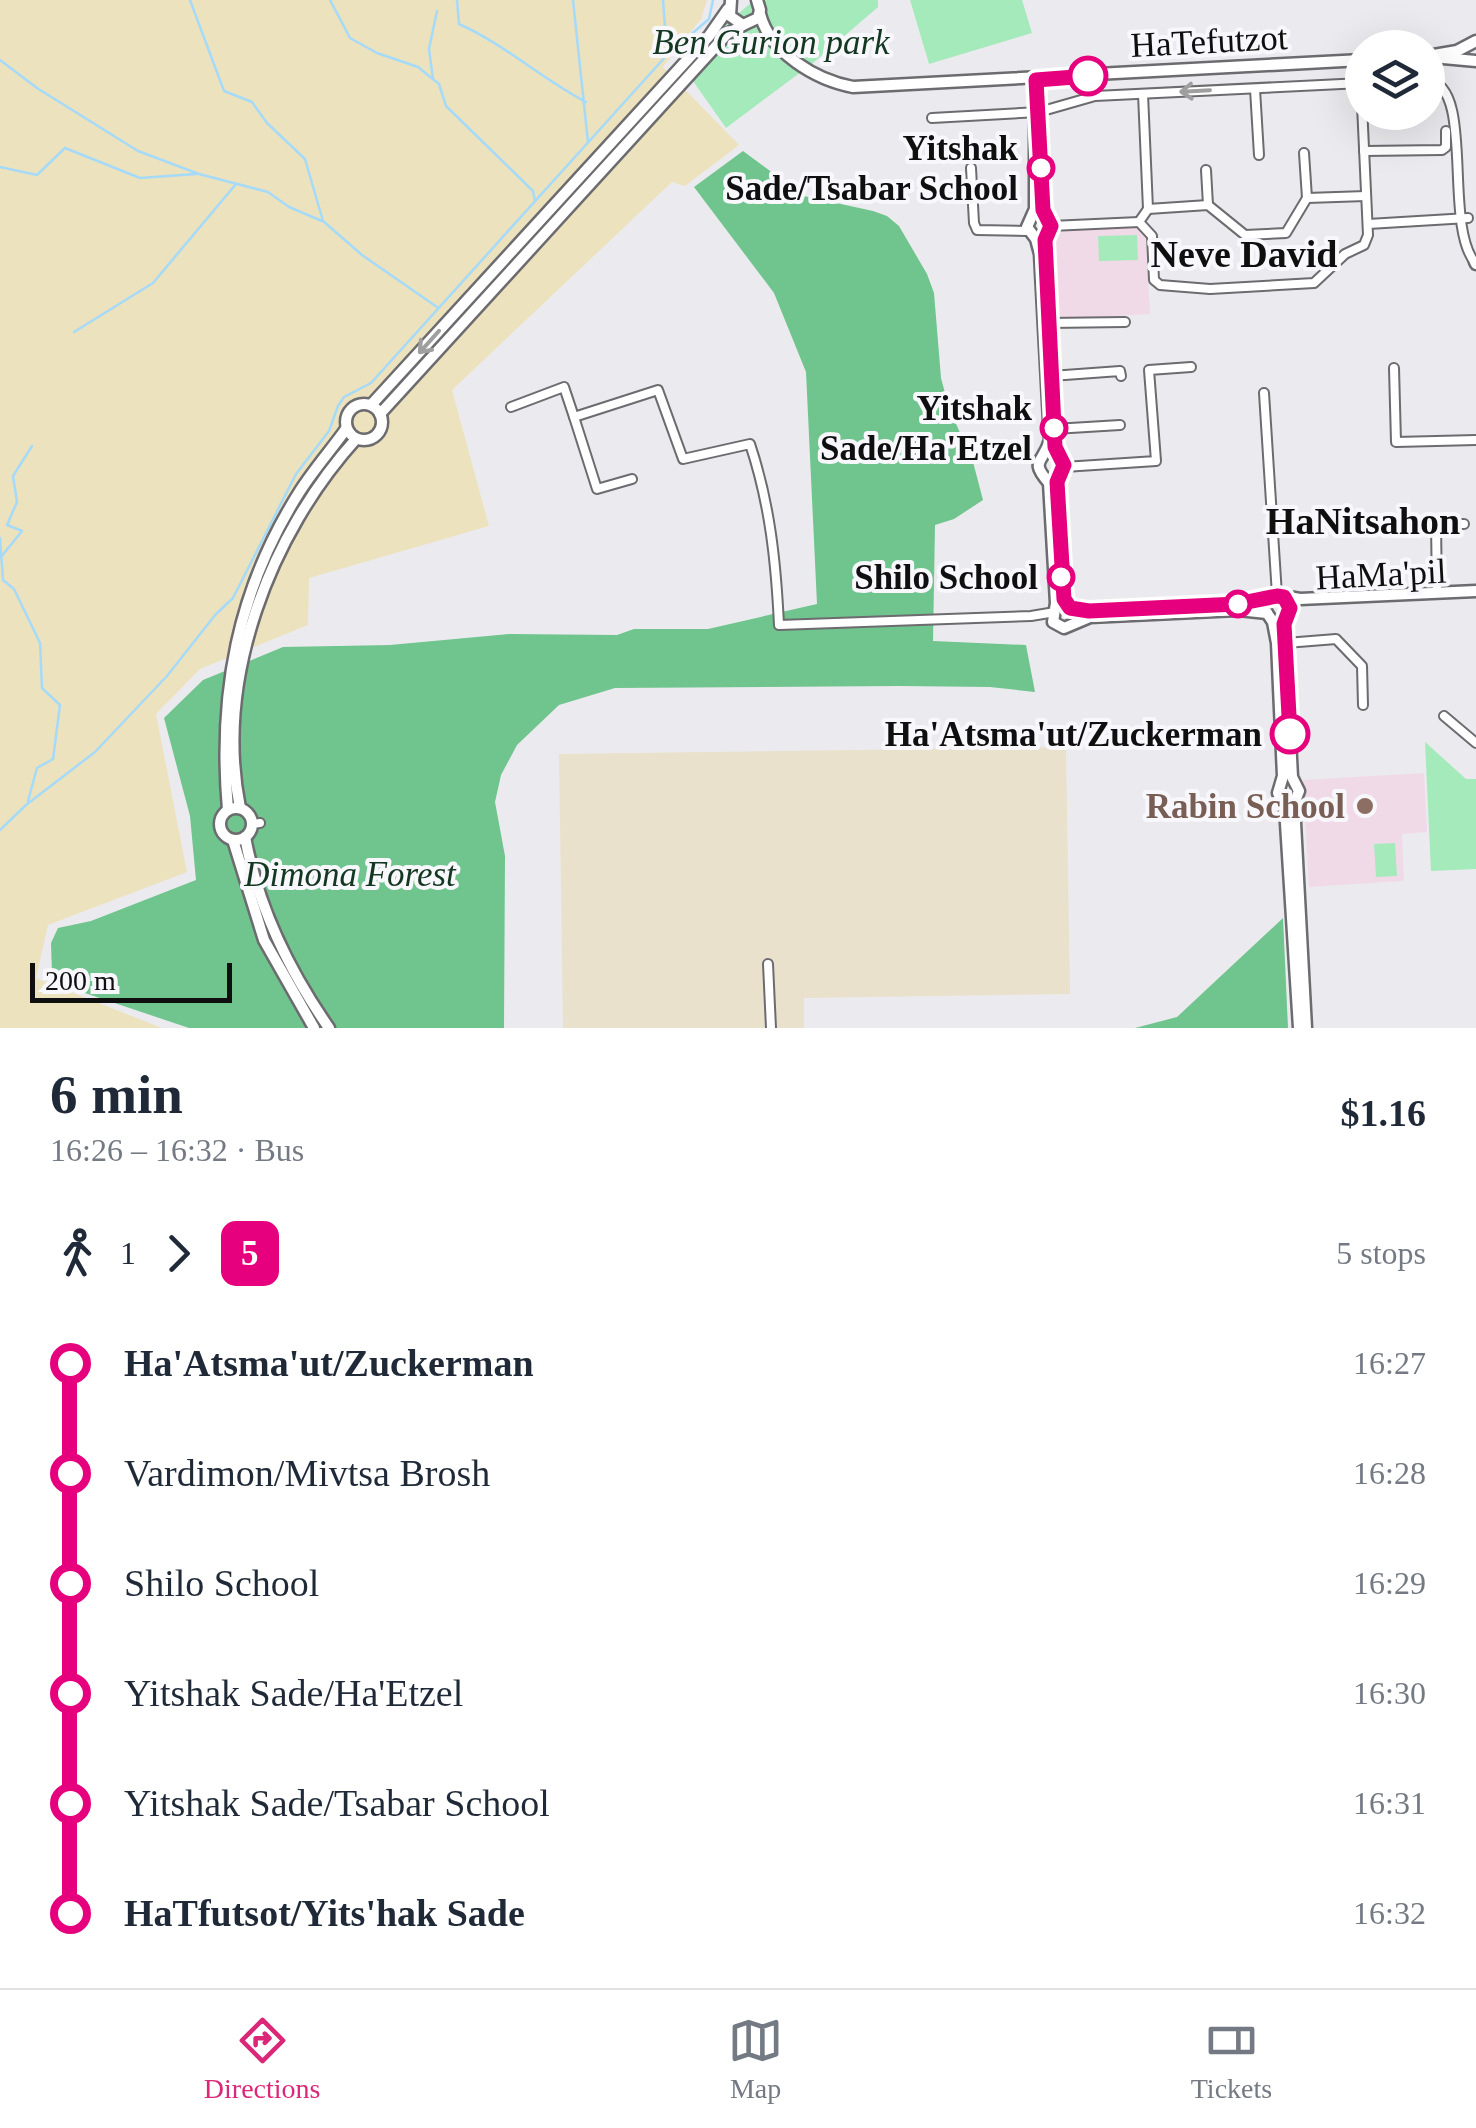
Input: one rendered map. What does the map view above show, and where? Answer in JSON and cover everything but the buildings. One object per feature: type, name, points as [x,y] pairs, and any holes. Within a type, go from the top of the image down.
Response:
[{"type":"main road","name":"HaTefutzot","points":[[730,4],[734,21],[774,41],[810,72],[853,87],[1345,61]]},
{"type":"main road","points":[[371,405],[696,51],[730,4]]},
{"type":"main road","name":"HaTefutzot","points":[[760,6],[774,41]]},
{"type":"main road","points":[[380,414],[727,34],[745,25],[760,6]]},
{"type":"main road","points":[[1445,53],[1476,43],[1476,59],[1445,58]]},
{"type":"main road","points":[[1036,80],[1035,209],[1031,217],[1041,229],[1050,440],[1056,474],[1062,586],[1077,621]]},
{"type":"main road","points":[[1036,112],[1052,376],[1052,454]]},
{"type":"main road","points":[[234,809],[224,725],[230,667],[244,611],[282,521],[346,429],[349,411],[359,404],[371,405],[380,414],[382,425],[377,435],[367,440],[356,439],[346,429]]},
{"type":"main road","points":[[234,809],[242,669],[256,614],[293,526],[324,476],[356,439]]},
{"type":"main road","points":[[1052,454],[1039,460],[1038,469],[1056,474]]},
{"type":"main road","points":[[1056,474],[1055,614],[1064,628],[1090,617],[1238,610],[1269,616]]},
{"type":"main road","name":"HaMa'pil","points":[[1281,604],[1476,594]]},
{"type":"main road","name":"HaMa'pil","points":[[1281,604],[1476,594]]},
{"type":"main road","points":[[1055,614],[1072,608],[1089,611],[1281,604]]},
{"type":"main road","points":[[1269,616],[1281,604]]},
{"type":"main road","points":[[1269,616],[1281,604]]},
{"type":"main road","points":[[1281,604],[1286,642],[1288,783],[1278,792],[1288,800],[1306,1028]]},
{"type":"main road","points":[[1269,616],[1277,644],[1288,783],[1299,791],[1288,800]]},
{"type":"main road","points":[[1288,800],[1298,1028]]},
{"type":"main road","points":[[234,809],[248,814],[256,824],[239,839],[226,838],[220,828],[221,817],[234,809]]},
{"type":"main road","points":[[239,839],[253,914],[314,1028]]},
{"type":"main road","points":[[239,839],[275,935],[329,1028]]},
{"type":"street","points":[[932,118],[1036,112],[1095,96],[1345,84]]},
{"type":"street","points":[[1445,84],[1454,91]]},
{"type":"street","points":[[1255,88],[1260,155]]},
{"type":"street","points":[[971,168],[977,230],[1138,222],[1148,209],[1143,94]]},
{"type":"street","points":[[1138,222],[1152,236],[1154,280],[1160,285],[1210,289],[1314,283],[1346,254],[1364,245],[1368,224],[1363,130]]},
{"type":"street","points":[[1364,151],[1442,150],[1446,146],[1446,131]]},
{"type":"street","points":[[1148,209],[1208,205],[1245,235],[1286,233],[1307,198],[1304,153]]},
{"type":"street","points":[[1206,170],[1208,205]]},
{"type":"street","points":[[1307,198],[1366,196]]},
{"type":"street","points":[[1470,205],[1474,260]]},
{"type":"street","points":[[1368,224],[1468,218]]},
{"type":"street","points":[[1049,324],[1125,322]]},
{"type":"street","points":[[1056,474],[1156,460],[1149,370],[1191,367]]},
{"type":"street","points":[[1394,368],[1396,442],[1476,440]]},
{"type":"street","points":[[1052,376],[1120,371],[1121,376]]},
{"type":"street","points":[[511,407],[564,388],[598,488],[632,480]]},
{"type":"street","points":[[574,417],[658,390],[683,459],[750,444],[764,486],[776,551],[779,625],[1055,614]]},
{"type":"street","points":[[1264,393],[1281,604]]},
{"type":"street","points":[[1054,430],[1120,425]]},
{"type":"street","points":[[1437,593],[1436,524],[1464,524]]},
{"type":"street","points":[[1286,642],[1336,639],[1362,666],[1364,705]]},
{"type":"street","points":[[1444,716],[1476,743]]},
{"type":"street","points":[[768,964],[771,1028]]},
{"type":"shaded area","points":[[1145,227],[1150,314],[1056,319],[1051,232]]},
{"type":"shaded area","points":[[1066,747],[1070,994],[804,998],[804,1028],[563,1028],[559,754]]},
{"type":"shaded area","name":"Rabin School","points":[[1424,773],[1427,832],[1402,834],[1404,881],[1309,887],[1303,780]]},
{"type":"green space","name":"Ben Gurion park","points":[[754,0],[878,0],[878,7],[813,63],[726,128],[693,81],[692,70],[712,37]]},
{"type":"green space","points":[[910,0],[1022,0],[1032,33],[929,64]]},
{"type":"green space","name":"Dimona Forest","points":[[743,151],[804,196],[887,216],[899,226],[927,274],[934,293],[941,378],[983,500],[954,519],[935,525],[933,641],[1026,645],[1035,692],[990,687],[899,686],[615,688],[559,705],[517,745],[501,775],[495,802],[505,856],[504,1028],[189,1028],[70,988],[52,974],[51,943],[58,928],[91,921],[196,880],[190,816],[164,718],[203,680],[283,647],[390,645],[509,634],[617,635],[634,629],[708,629],[817,604],[806,372],[774,293],[694,187]]},
{"type":"green space","points":[[1137,235],[1138,260],[1099,261],[1098,236]]},
{"type":"green space","points":[[1425,742],[1466,779],[1476,779],[1476,869],[1431,871]]},
{"type":"green space","points":[[1395,843],[1397,876],[1376,877],[1374,844]]},
{"type":"green space","points":[[1283,918],[1288,1028],[1135,1028],[1177,1017]]},
{"type":"sand","points":[[0,0],[707,0],[701,19],[663,67],[739,145],[685,186],[672,182],[452,390],[489,526],[309,578],[308,625],[200,669],[156,714],[187,872],[48,925],[36,978],[162,1028],[0,1028]]},
{"type":"waterway","points":[[190,0],[224,91],[252,102],[267,123],[305,159],[323,221],[362,255],[437,307]]},
{"type":"waterway","points":[[330,0],[350,38],[377,53],[418,67],[439,84],[446,106],[533,191],[535,201]]},
{"type":"waterway","points":[[457,0],[459,24],[586,102]]},
{"type":"waterway","points":[[573,0],[588,142]]},
{"type":"waterway","points":[[663,0],[667,53]]},
{"type":"waterway","points":[[0,830],[95,752],[167,676],[233,598],[296,474],[329,431],[344,397],[371,383],[667,55],[709,19],[713,0]]},
{"type":"waterway","points":[[433,79],[429,49],[437,11]]},
{"type":"waterway","points":[[0,60],[37,88],[138,151],[199,174],[268,192],[289,207],[322,221]]},
{"type":"waterway","points":[[0,167],[37,175],[65,148],[140,178],[196,174]]},
{"type":"waterway","points":[[74,332],[153,283],[236,184]]},
{"type":"waterway","points":[[1,557],[22,531],[7,525],[17,502],[13,476],[32,446]]},
{"type":"waterway","points":[[0,538],[3,580],[14,589],[40,643],[42,688],[60,705],[53,759],[37,768],[28,801]]},
{"type":"bus line","name":"5","points":[[1088,76],[1036,80],[1043,210],[1051,226],[1045,240],[1055,447],[1064,465],[1057,482],[1064,599],[1070,608],[1089,611],[1237,604],[1284,597],[1290,608],[1284,624],[1290,734]]},
{"type":"place","name":"Yitshak Sade/Tsabar School","points":[[1041,168]]},
{"type":"place","name":"Yitshak Sade/Ha'Etzel","points":[[1054,428]]},
{"type":"place","name":"Shilo School","points":[[1061,577]]},
{"type":"place","name":"Ha'Atsma'ut/Zuckerman","points":[[1290,734]]},
{"type":"place","name":"Rabin School","points":[[1365,806]]},
{"type":"district","name":"Neve David","points":[[1244,254]]},
{"type":"district","name":"HaNitsahon","points":[[1363,521]]}]
